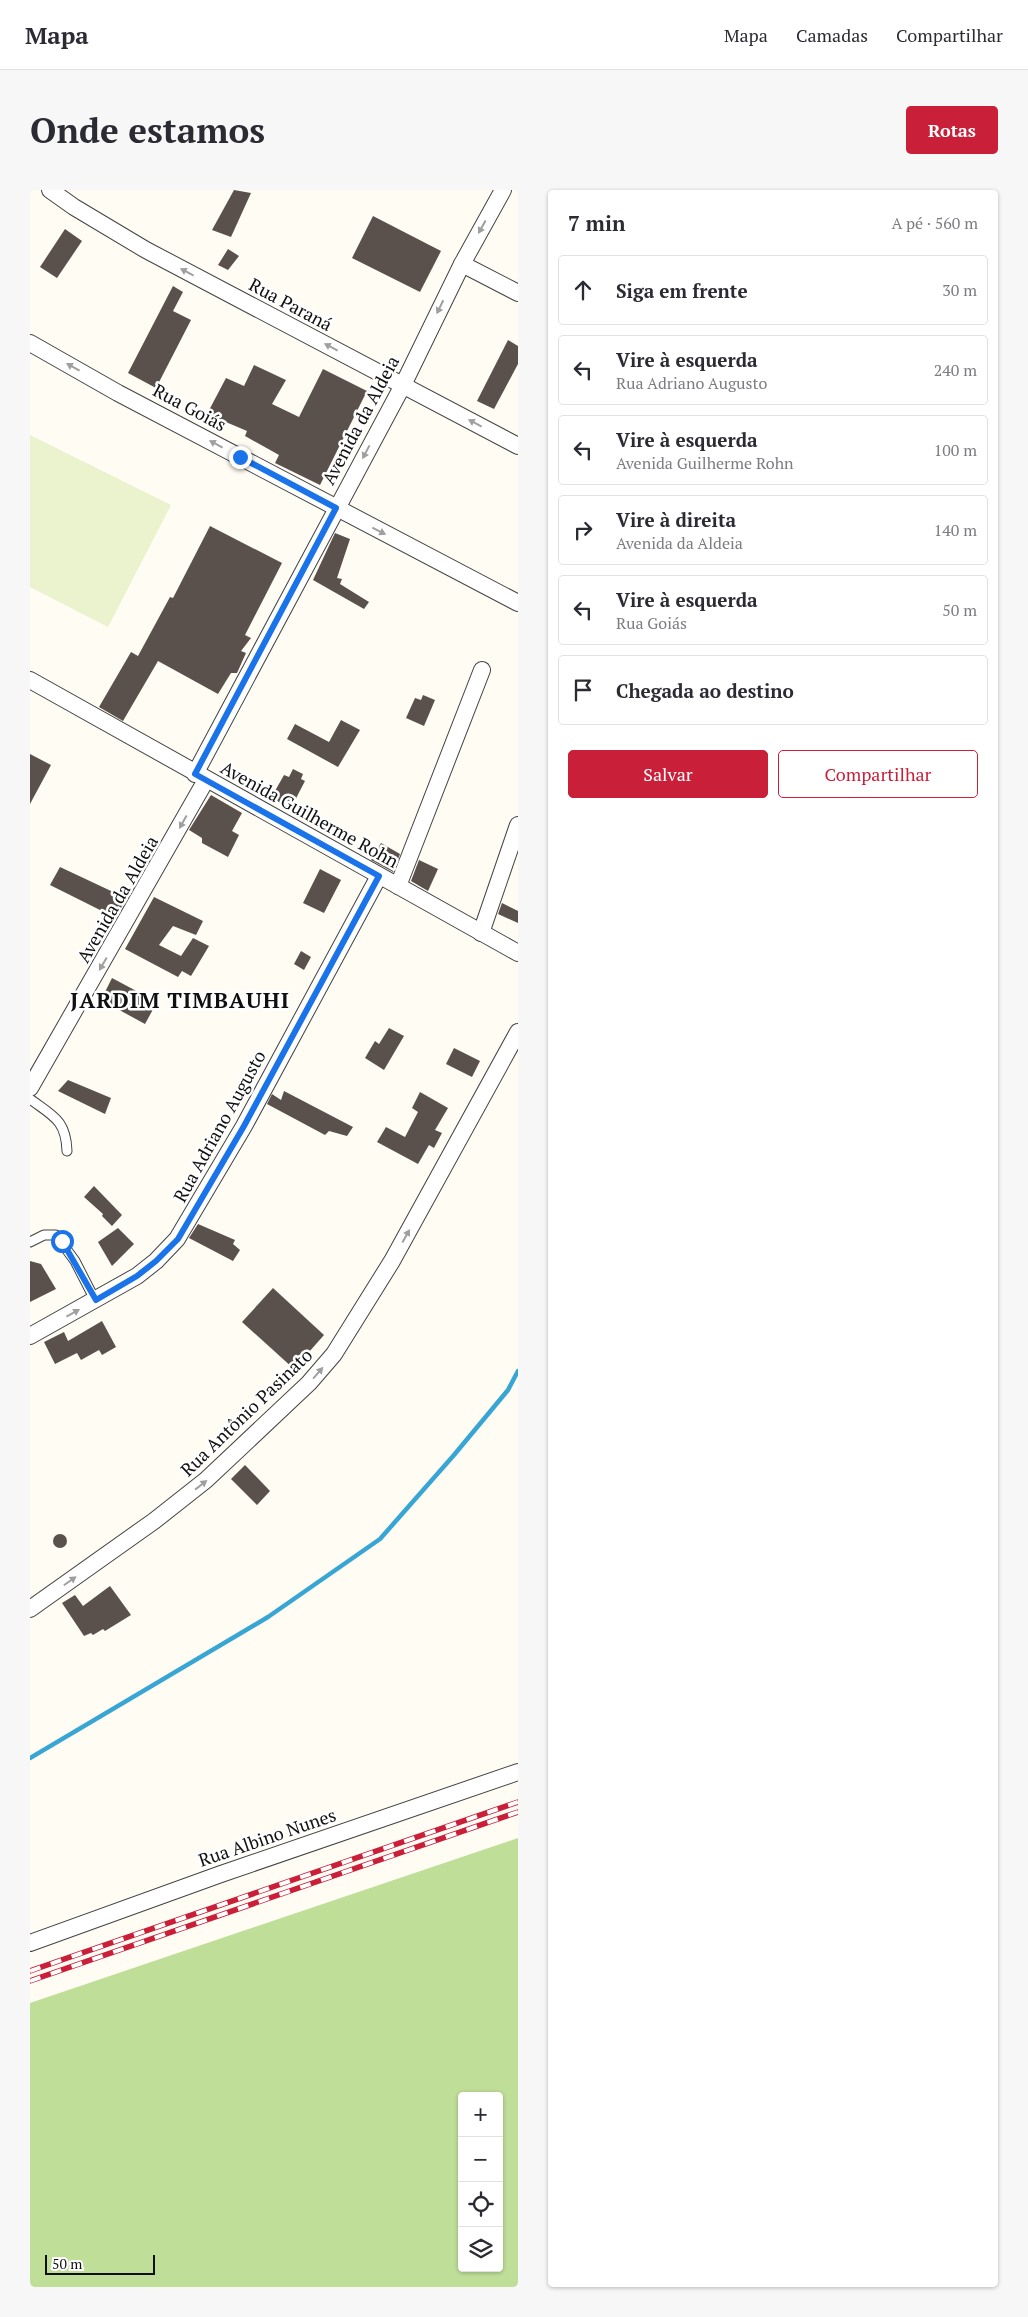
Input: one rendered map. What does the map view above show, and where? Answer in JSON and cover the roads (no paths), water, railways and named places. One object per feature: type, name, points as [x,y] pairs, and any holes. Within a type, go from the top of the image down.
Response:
[{"type":"street","name":"Rua Paraná","points":[[50,190],[146,250],[518,446]]},
{"type":"street","name":"Avenida da Aldeia","points":[[30,1088],[200,777],[336,508],[403,385],[462,264],[503,190]]},
{"type":"street","points":[[462,264],[518,293]]},
{"type":"street","name":"Rua Goiás","points":[[30,343],[118,393],[518,603]]},
{"type":"street","points":[[398,886],[482,670]]},
{"type":"street","name":"Avenida Guilherme Rohn","points":[[32,685],[518,953]]},
{"type":"street","points":[[481,933],[518,825]]},
{"type":"street","name":"Rua Adriano Augusto","points":[[30,1336],[137,1276],[156,1261],[178,1239],[229,1151],[379,876]]},
{"type":"street","name":"Rua Antônio Pasinato","points":[[30,1609],[154,1521],[206,1480],[309,1383],[334,1354],[392,1261],[518,1032]]},
{"type":"street","name":"Rua Albino Nunes","points":[[30,1943],[221,1874],[518,1772]]},
{"type":"lane","points":[[30,1099],[63,1125],[67,1138],[67,1151]]},
{"type":"lane","points":[[30,1242],[44,1235],[56,1235],[75,1261],[96,1300]]},
{"type":"waterway","points":[[30,1758],[268,1617],[380,1539],[508,1390],[518,1371]]},
{"type":"railway","points":[[30,1971],[518,1802]]},
{"type":"railway","points":[[30,1981],[518,1812]]},
{"type":"district","name":"JARDIM TIMBAUHI","points":[[180,999]]}]
